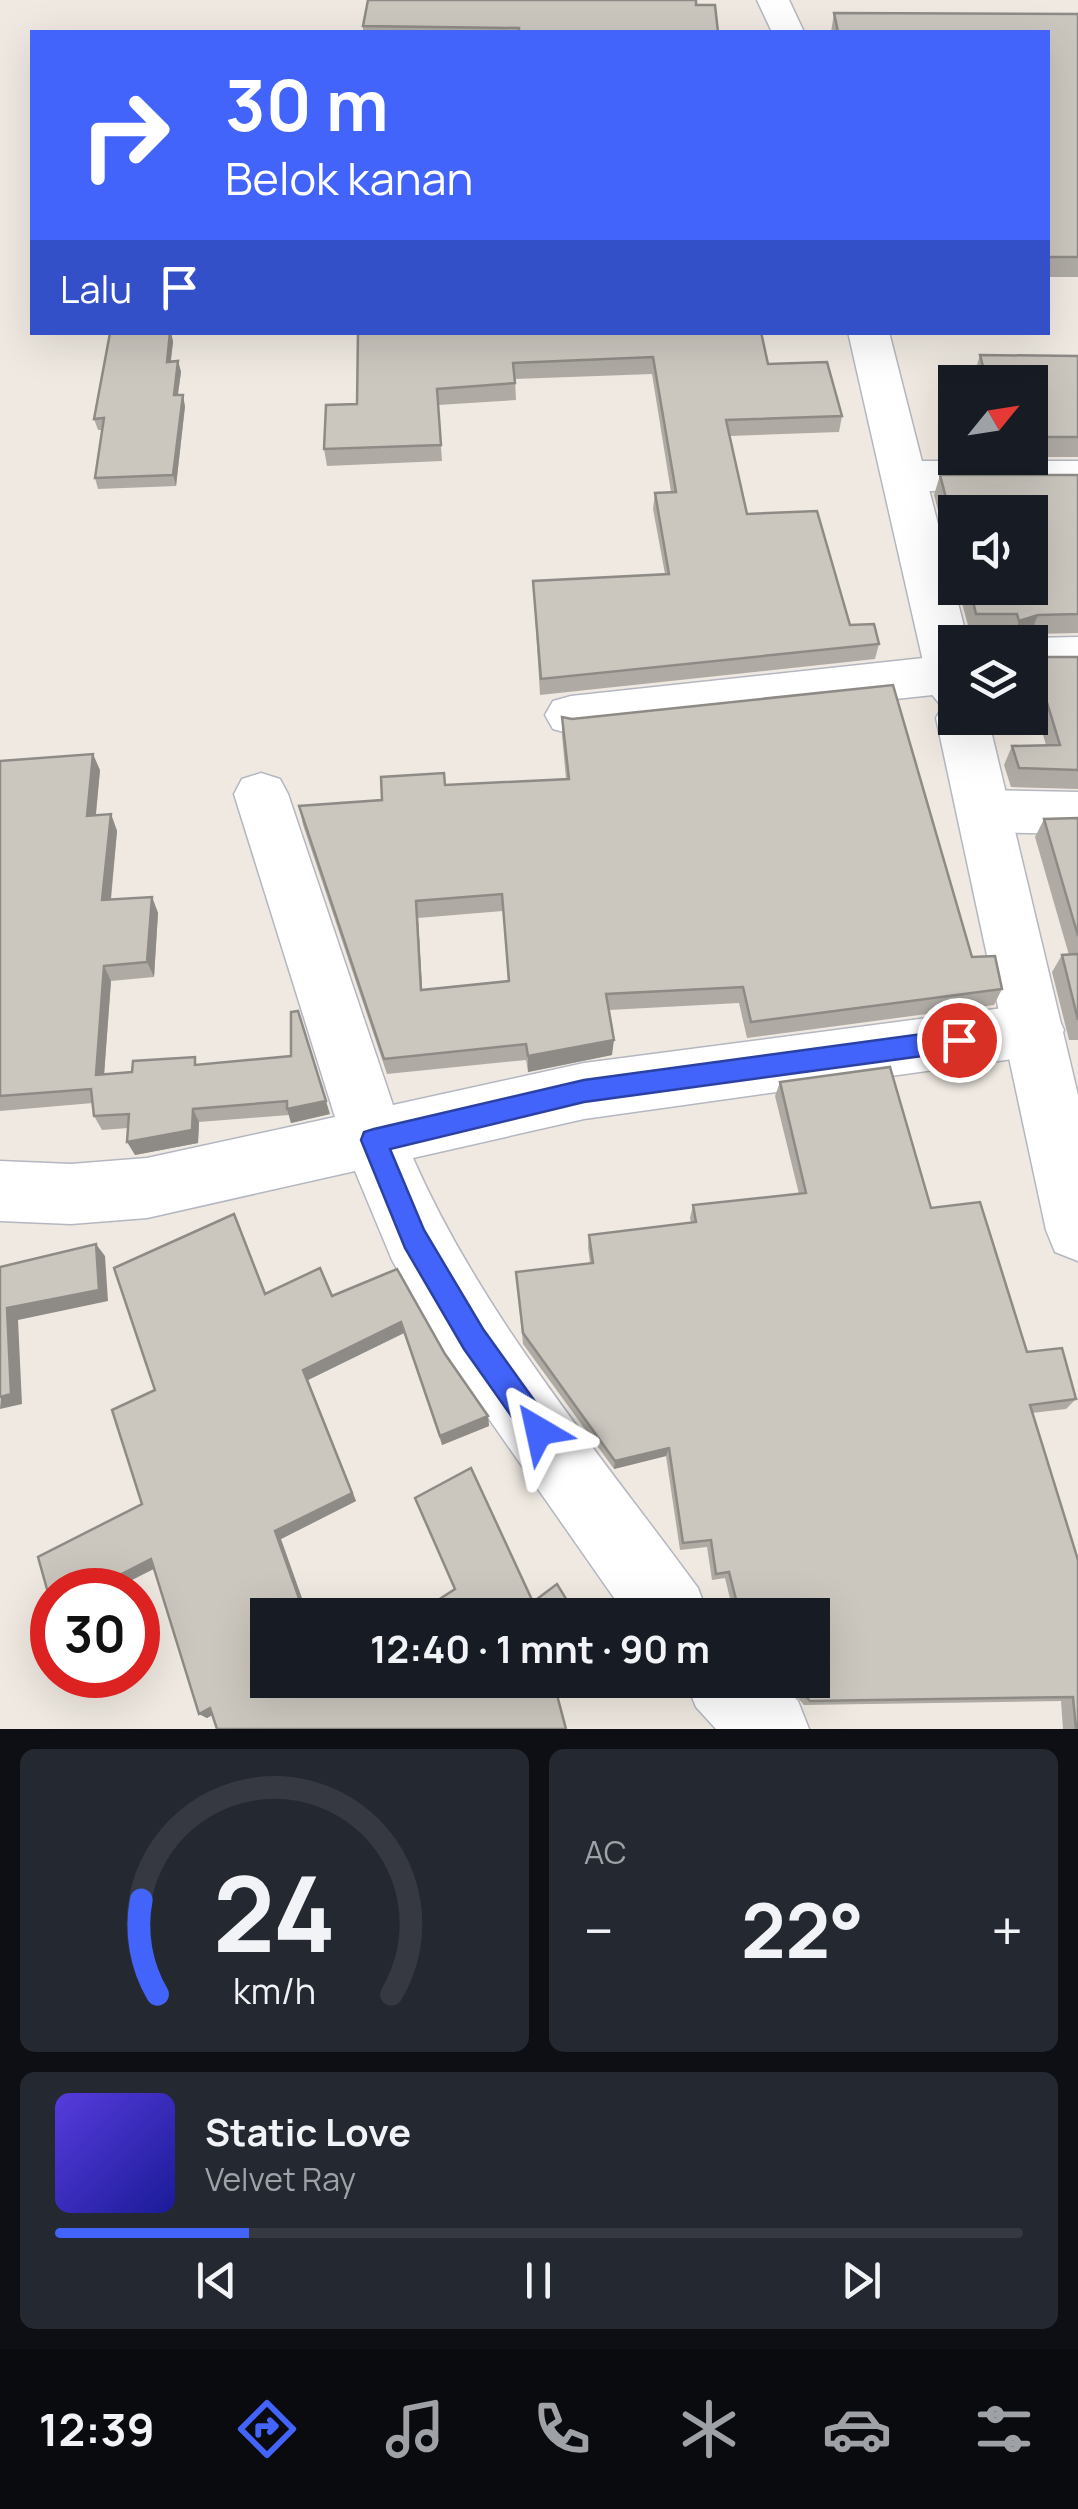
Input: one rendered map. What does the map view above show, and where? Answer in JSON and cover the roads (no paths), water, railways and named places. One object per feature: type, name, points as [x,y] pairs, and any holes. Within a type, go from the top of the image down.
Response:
[{"type":"street","points":[[773,0],[787,30]]},
{"type":"street","points":[[869,335],[940,625]]},
{"type":"street","points":[[903,476],[1078,476]]},
{"type":"street","points":[[1048,656],[1078,655]]},
{"type":"street","points":[[571,715],[938,681]]},
{"type":"street","points":[[967,735],[1052,1059],[1078,1230]]},
{"type":"street","points":[[262,794],[374,1140],[414,1238],[474,1339],[659,1598]]},
{"type":"street","points":[[986,811],[1078,813]]},
{"type":"street","points":[[0,1191],[71,1194],[147,1188],[584,1091],[1052,1059]]},
{"type":"street","points":[[740,1698],[770,1729]]}]
